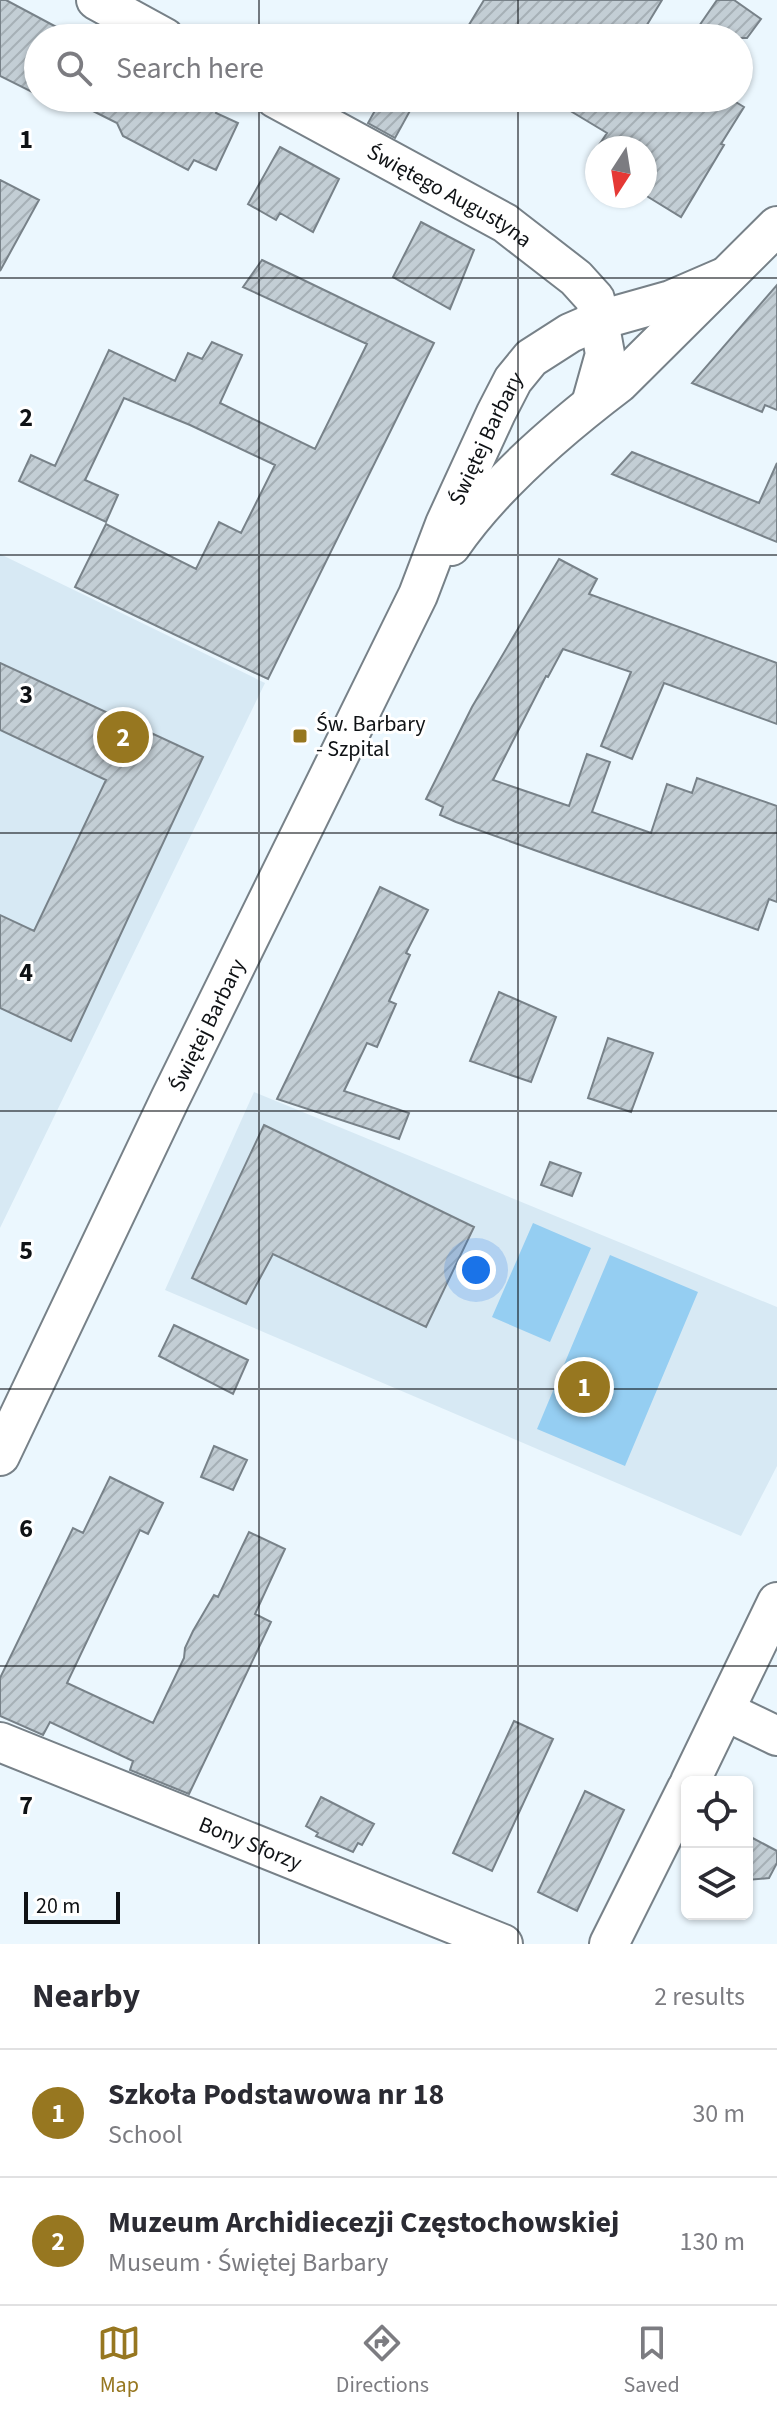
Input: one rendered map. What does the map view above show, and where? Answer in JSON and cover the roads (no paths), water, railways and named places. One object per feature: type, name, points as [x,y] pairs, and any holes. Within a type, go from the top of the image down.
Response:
[{"type":"street","points":[[96,0],[140,24]]},
{"type":"street","name":"Świętego Augustyna","points":[[301,112],[505,223],[576,278],[595,299],[600,320]]},
{"type":"street","name":"Świętej Barbary","points":[[418,595],[460,533],[501,485],[591,404],[619,383],[777,226]]},
{"type":"street","name":"Świętej Barbary","points":[[0,1456],[170,1099],[418,595],[445,524],[513,380],[531,358],[600,320],[671,300],[722,278]]},
{"type":"street","points":[[591,404],[605,354],[600,320]]},
{"type":"street","points":[[693,1776],[777,1602]]},
{"type":"street","points":[[725,1711],[777,1736]]},
{"type":"street","name":"Bony Sforzy","points":[[0,1742],[503,1944]]},
{"type":"street","points":[[609,1944],[681,1800]]},
{"type":"place","name":"Św. Barbary - Szpital","points":[[300,736]]},
{"type":"place","name":"Muzeum Archidiecezji Częstochowskiej","points":[[123,737]]},
{"type":"place","name":"Szkoła Podstawowa nr 18","points":[[584,1387]]}]
